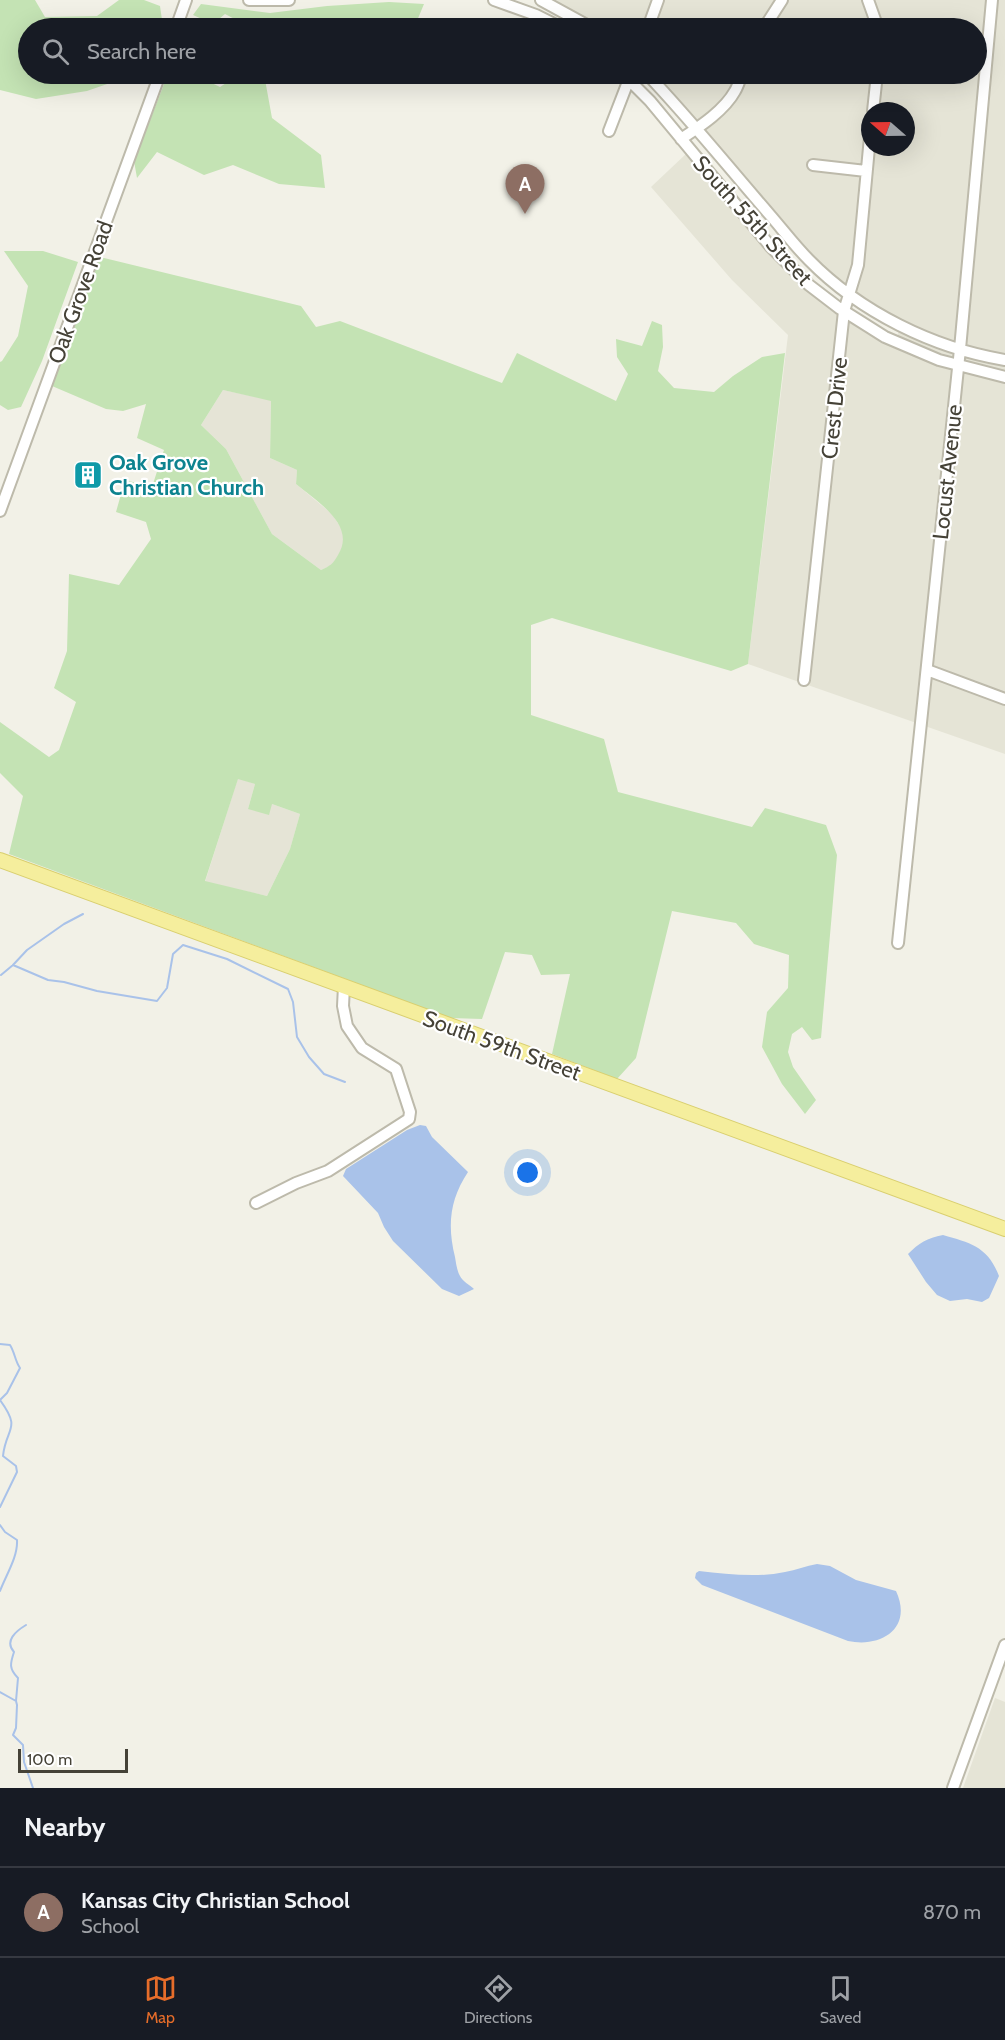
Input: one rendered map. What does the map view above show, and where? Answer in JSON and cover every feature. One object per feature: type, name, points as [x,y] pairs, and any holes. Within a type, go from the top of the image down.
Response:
[{"type":"main road","name":"South 59th Street","points":[[0,860],[1005,1229]]},
{"type":"street","points":[[180,18],[186,0]]},
{"type":"street","points":[[249,0],[288,0]]},
{"type":"street","points":[[494,0],[542,18]]},
{"type":"street","points":[[541,0],[574,18]]},
{"type":"street","points":[[652,18],[658,0]]},
{"type":"street","points":[[770,18],[782,0]]},
{"type":"street","points":[[868,0],[874,18]]},
{"type":"street","name":"Locust Avenue","points":[[987,55],[992,0]]},
{"type":"street","name":"Oak Grove Road","points":[[0,511],[156,84]]},
{"type":"street","points":[[609,131],[625,84]]},
{"type":"street","name":"South 55th Street","points":[[635,84],[738,209],[788,266],[809,285],[885,337],[939,360],[1005,377]]},
{"type":"street","name":"South 55th Street","points":[[656,84],[809,260],[849,294],[893,321],[937,341],[1005,360]]},
{"type":"street","points":[[681,139],[696,129],[728,100],[738,84]]},
{"type":"street","points":[[874,102],[876,84]]},
{"type":"street","name":"Locust Avenue","points":[[898,943],[960,349],[984,84]]},
{"type":"street","name":"Crest Drive","points":[[804,680],[844,311],[858,266],[868,156]]},
{"type":"street","points":[[813,165],[866,171]]},
{"type":"street","points":[[927,670],[1005,699]]},
{"type":"street","points":[[256,1203],[296,1183],[328,1172],[409,1119],[410,1112],[396,1069],[362,1048],[347,1026],[344,1017],[344,986]]},
{"type":"street","points":[[953,1788],[1005,1645]]},
{"type":"shaded area","points":[[547,0],[652,0],[646,18],[579,18]]},
{"type":"shaded area","points":[[662,0],[1005,0],[1005,754],[748,664],[788,335],[732,280],[651,187],[687,153],[794,279],[829,309],[867,334],[896,349],[900,320],[871,305],[812,259],[660,84],[987,84],[987,18],[655,18]]},
{"type":"shaded area","points":[[223,390],[271,400],[270,458],[297,470],[296,484],[332,514],[343,531],[343,549],[332,565],[321,570],[272,534],[226,449],[201,425]]},
{"type":"shaded area","points":[[238,778],[255,784],[248,809],[272,804],[300,814],[290,849],[267,896],[205,882]]},
{"type":"shaded area","points":[[995,1698],[1005,1702],[1005,1788],[963,1788]]},
{"type":"green space","points":[[0,0],[35,0],[45,17],[97,16],[119,0],[144,0],[160,6],[162,18],[18,18],[18,84],[107,84],[87,91],[36,99],[0,90]]},
{"type":"green space","points":[[389,2],[424,4],[418,18],[233,18],[225,14],[220,18],[200,18],[193,15],[201,4],[270,13]]},
{"type":"green space","points":[[164,84],[214,84],[220,87],[225,84],[266,84],[272,118],[321,155],[325,188],[279,184],[233,165],[204,175],[157,152],[137,178],[134,161]]},
{"type":"green space","points":[[4,251],[43,251],[78,262],[42,361],[21,407],[8,410],[0,405],[0,362],[18,336],[28,286]]},
{"type":"green space","points":[[100,257],[301,306],[316,327],[340,321],[502,383],[517,353],[616,401],[628,374],[617,357],[616,339],[642,346],[652,321],[662,325],[663,347],[658,371],[674,388],[714,392],[762,357],[785,353],[748,664],[731,671],[552,618],[531,625],[531,715],[604,739],[618,792],[752,827],[765,808],[826,825],[837,855],[821,1038],[812,1040],[802,1027],[792,1034],[788,1052],[793,1067],[816,1100],[805,1114],[782,1084],[762,1047],[767,1012],[788,988],[789,955],[754,944],[736,923],[672,911],[636,1058],[617,1079],[552,1054],[570,974],[541,975],[532,955],[505,952],[482,1019],[451,1018],[9,854],[23,796],[0,773],[0,722],[49,757],[59,750],[76,702],[54,688],[67,651],[69,574],[119,585],[151,539],[146,522],[116,512],[125,480],[152,487],[164,450],[137,438],[146,404],[123,411],[106,409],[52,386]],"holes":[[[223,390],[271,401],[270,458],[297,470],[296,484],[332,515],[342,534],[342,544],[338,555],[327,567],[321,570],[272,534],[226,449],[201,425]],[[238,779],[255,784],[248,809],[269,815],[272,804],[300,814],[290,849],[267,896],[205,881]]]},
{"type":"water","points":[[420,1125],[426,1126],[432,1137],[468,1172],[454,1202],[451,1234],[459,1274],[462,1280],[474,1289],[459,1296],[442,1289],[393,1241],[378,1213],[343,1176],[346,1169],[407,1130]]},
{"type":"water","points":[[943,1235],[970,1244],[990,1258],[999,1276],[989,1298],[982,1302],[967,1299],[950,1301],[937,1295],[926,1282],[908,1254],[924,1242]]},
{"type":"water","points":[[817,1564],[830,1566],[856,1580],[896,1591],[900,1604],[900,1615],[891,1633],[872,1641],[848,1641],[702,1585],[695,1578],[699,1571],[764,1575]]},
{"type":"waterway","points":[[13,965],[27,950],[64,924],[83,914]]},
{"type":"waterway","points":[[1,975],[13,965],[48,980],[157,1001],[167,988],[173,954],[183,945],[227,959],[288,989],[293,1002],[297,1037],[309,1057],[324,1074],[345,1082]]},
{"type":"waterway","points":[[0,1344],[10,1345],[20,1368],[7,1393],[0,1400],[7,1410],[11,1423],[3,1456],[16,1466],[17,1472],[0,1507]]},
{"type":"waterway","points":[[0,1525],[5,1532],[17,1540],[14,1559],[0,1591]]},
{"type":"waterway","points":[[16,1701],[18,1678],[12,1669],[14,1652],[10,1644],[15,1633],[26,1625]]},
{"type":"waterway","points":[[0,1692],[16,1701],[16,1728],[13,1735],[23,1745],[24,1762],[33,1788]]},
{"type":"place","name":"Kansas City Christian School","points":[[525,214]]},
{"type":"place","name":"Oak Grove Christian Church","points":[[88,475]]}]
